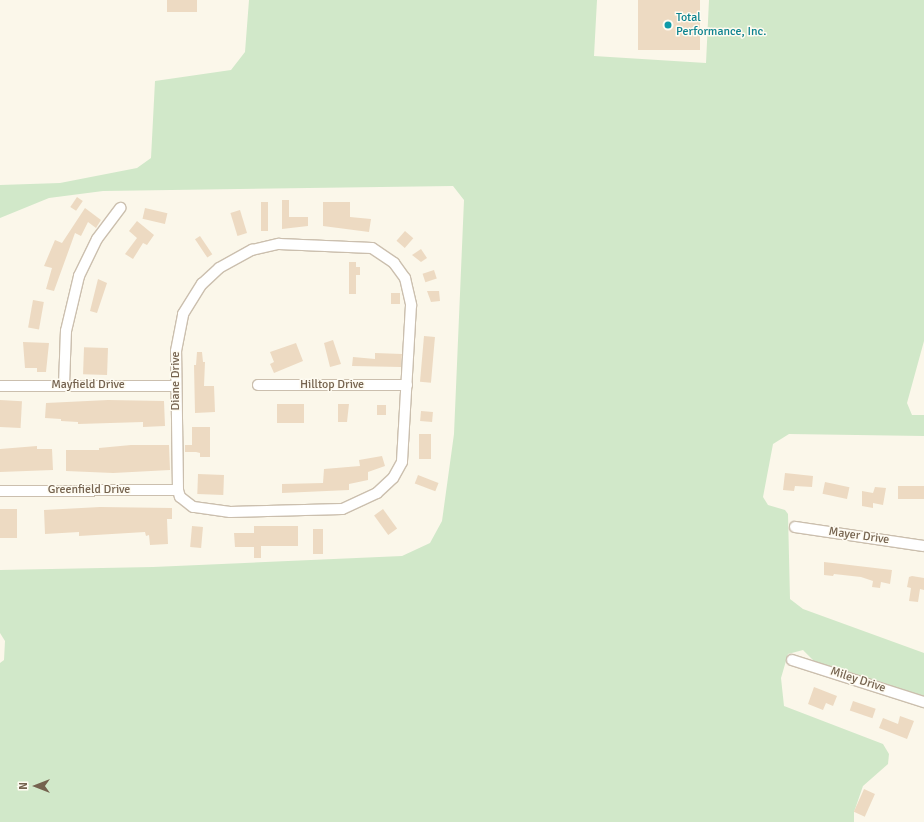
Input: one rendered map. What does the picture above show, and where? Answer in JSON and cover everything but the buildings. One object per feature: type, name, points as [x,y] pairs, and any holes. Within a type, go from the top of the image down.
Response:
[{"type":"street","points":[[64,385],[66,331],[79,276],[97,239],[120,208]]},
{"type":"street","name":"Diane Drive","points":[[278,244],[362,246],[376,250],[394,263],[406,278],[410,295],[404,451],[399,470],[377,493],[360,503],[331,510],[219,512],[193,507],[180,497],[178,490],[176,386],[178,331],[183,314],[193,295],[210,275],[230,261],[252,250],[278,244]]},
{"type":"street","name":"Hilltop Drive","points":[[258,385],[407,385]]},
{"type":"street","name":"Mayfield Drive","points":[[0,386],[176,386]]},
{"type":"street","name":"Greenfield Drive","points":[[0,491],[178,490]]},
{"type":"street","name":"Mayer Drive","points":[[794,527],[924,546]]},
{"type":"street","name":"Miley Drive","points":[[792,660],[924,702]]},
{"type":"green space","points":[[249,0],[597,0],[594,56],[706,63],[709,0],[924,0],[924,341],[907,403],[912,415],[924,415],[924,436],[789,434],[773,444],[763,497],[768,505],[785,510],[788,514],[790,599],[803,609],[924,653],[924,698],[815,662],[803,650],[788,654],[781,678],[784,706],[883,744],[889,754],[888,764],[863,786],[854,812],[854,822],[0,822],[0,663],[4,660],[5,641],[0,633],[0,570],[153,567],[402,556],[430,543],[442,521],[454,434],[464,200],[453,186],[103,191],[49,198],[0,218],[0,185],[60,183],[137,168],[151,158],[155,81],[231,70],[245,52]]},
{"type":"place","name":"Total Performance, Inc.","points":[[668,25]]}]
